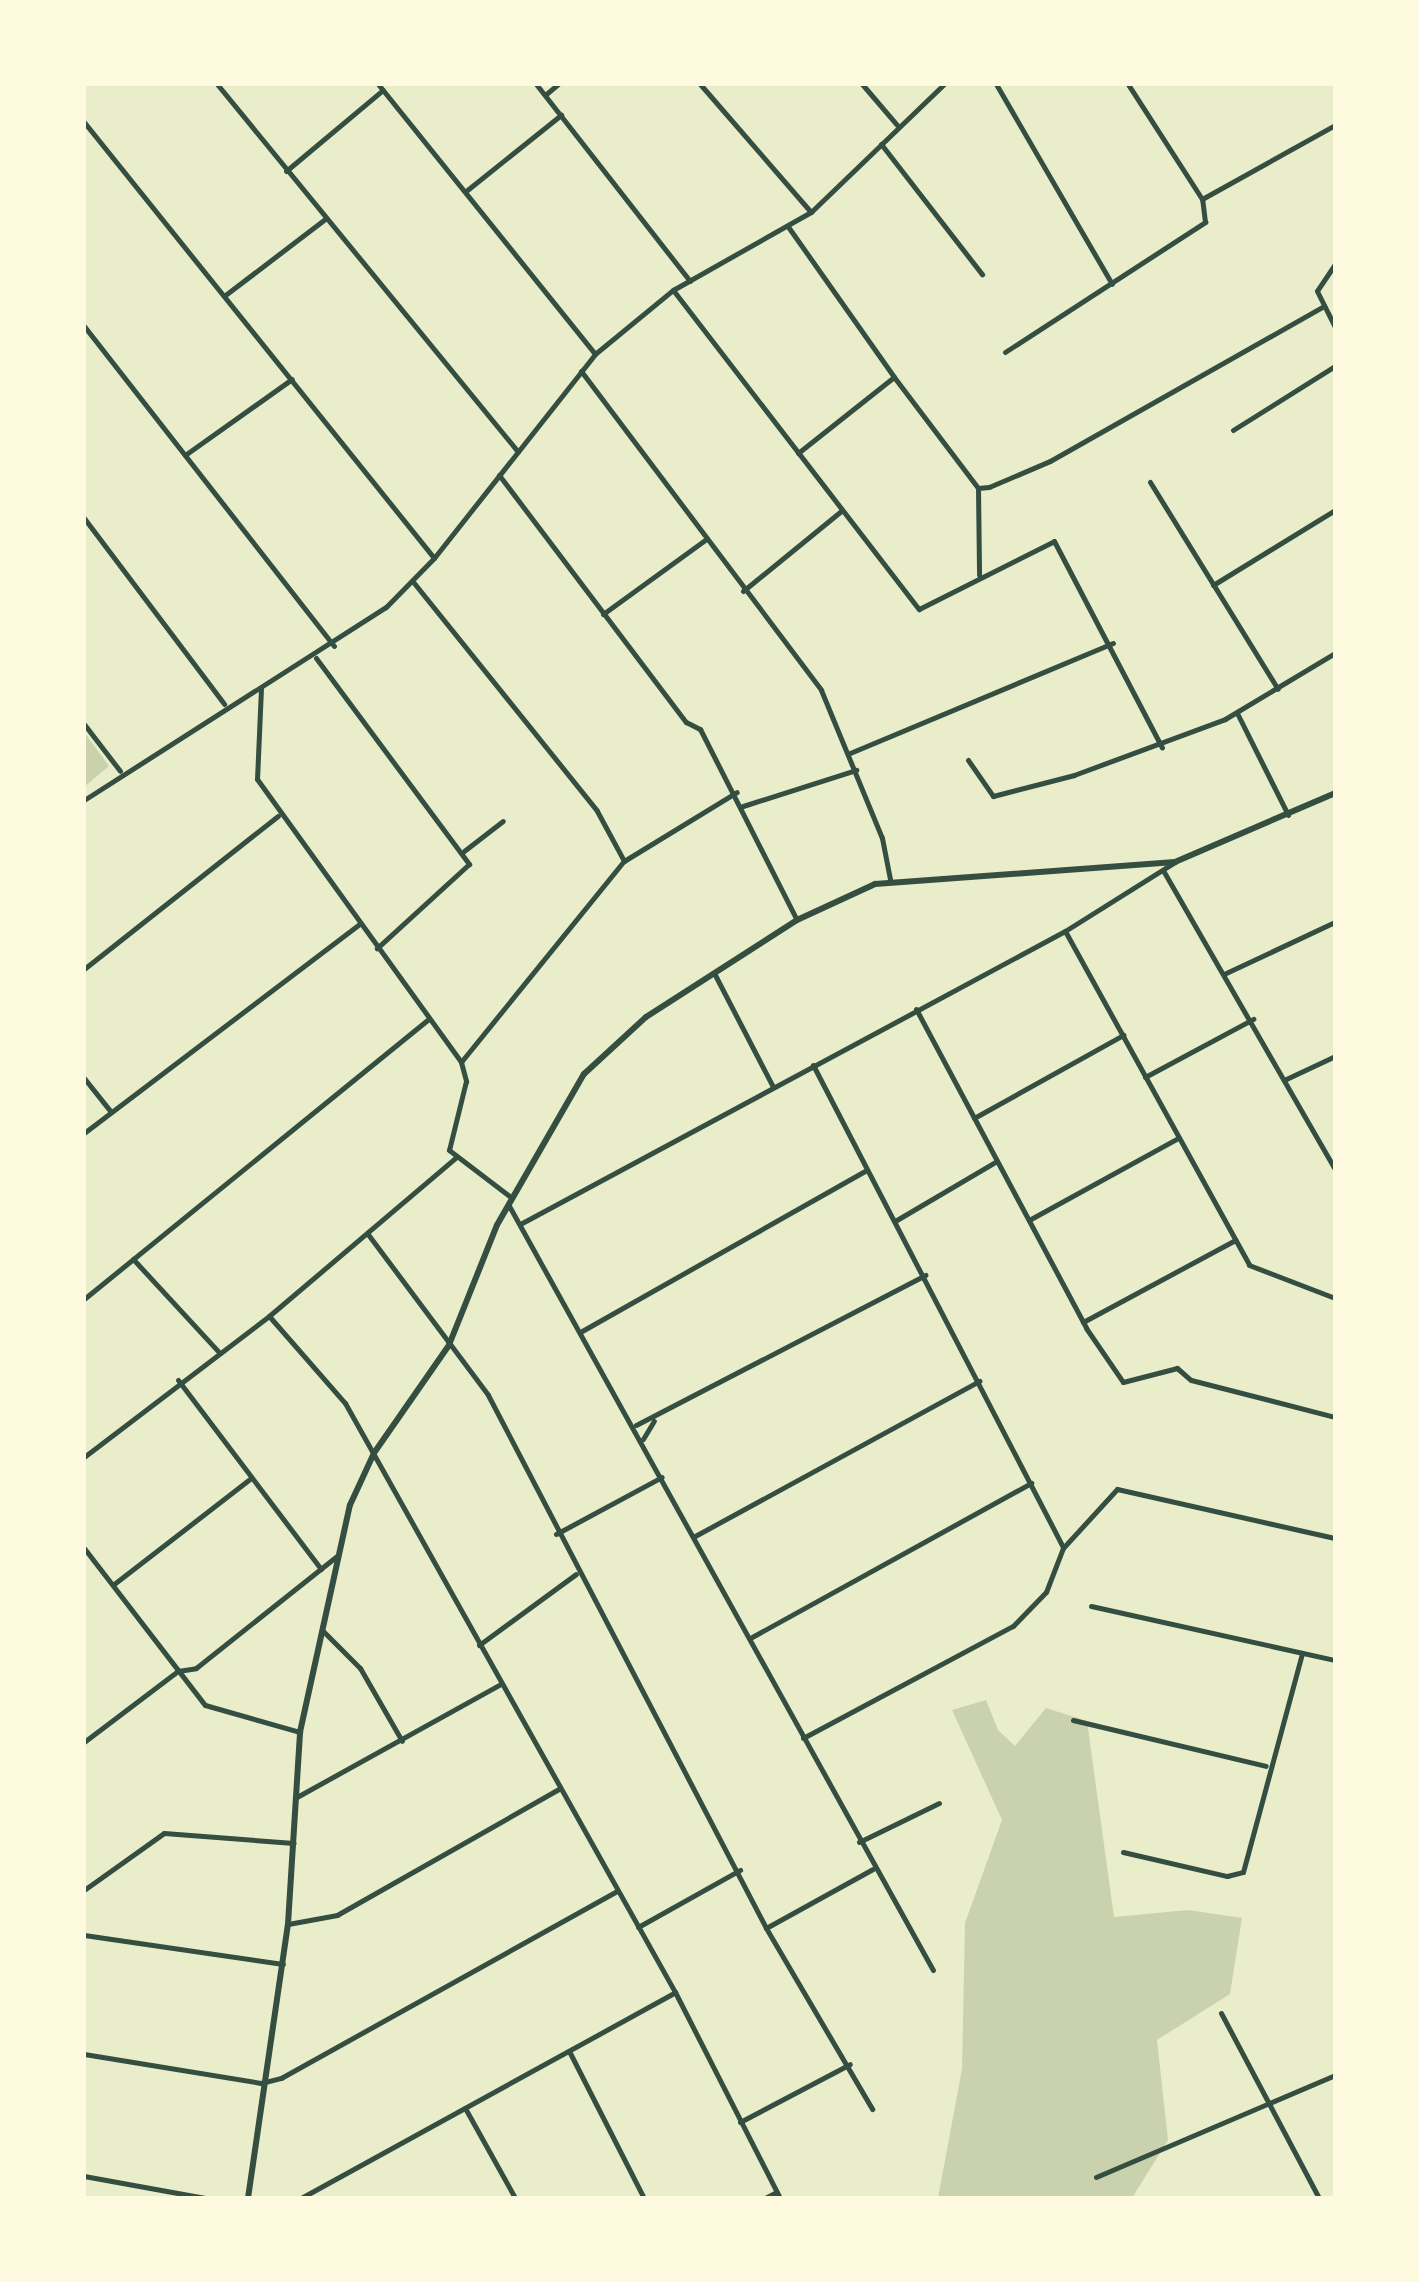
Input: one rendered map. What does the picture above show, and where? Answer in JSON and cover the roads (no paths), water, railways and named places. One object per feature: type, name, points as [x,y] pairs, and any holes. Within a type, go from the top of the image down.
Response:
[{"type":"street","points":[[217,84],[518,452]]},
{"type":"street","points":[[378,84],[595,354]]},
{"type":"street","points":[[536,84],[690,281]]},
{"type":"street","points":[[545,95],[558,84]]},
{"type":"street","points":[[700,84],[811,212]]},
{"type":"street","points":[[862,84],[898,126]]},
{"type":"street","points":[[84,800],[120,771],[224,704],[316,658],[414,583],[595,354],[673,290],[789,228],[811,212],[944,84]]},
{"type":"street","points":[[996,84],[1112,284]]},
{"type":"street","points":[[1005,352],[1200,228],[1202,199],[1128,84]]},
{"type":"street","points":[[286,171],[383,90]]},
{"type":"street","points":[[466,191],[561,115]]},
{"type":"street","points":[[84,122],[434,558]]},
{"type":"street","points":[[1202,199],[1335,125]]},
{"type":"street","points":[[881,144],[982,274]]},
{"type":"street","points":[[224,296],[325,219]]},
{"type":"street","points":[[789,228],[894,377],[978,488],[979,575]]},
{"type":"street","points":[[1335,264],[1317,291],[1335,327]]},
{"type":"street","points":[[673,290],[840,512],[919,609],[979,575],[1054,541],[1113,643],[1162,748]]},
{"type":"street","points":[[978,488],[1050,461],[1324,306]]},
{"type":"street","points":[[84,326],[334,646]]},
{"type":"street","points":[[1233,430],[1335,366]]},
{"type":"street","points":[[581,371],[743,591],[821,690],[850,753],[890,879]]},
{"type":"street","points":[[798,453],[894,377]]},
{"type":"street","points":[[185,455],[292,379]]},
{"type":"street","points":[[499,475],[686,722],[700,729],[737,792],[797,920]]},
{"type":"street","points":[[1150,482],[1278,689]]},
{"type":"street","points":[[1213,585],[1335,510]]},
{"type":"street","points":[[743,591],[840,512]]},
{"type":"street","points":[[84,518],[224,704]]},
{"type":"street","points":[[603,614],[705,540]]},
{"type":"street","points":[[414,583],[597,811],[624,861]]},
{"type":"street","points":[[850,753],[1113,643]]},
{"type":"street","points":[[968,760],[987,794],[1002,796],[1162,748],[1237,713],[1335,653]]},
{"type":"street","points":[[316,658],[464,851],[468,868],[377,948]]},
{"type":"street","points":[[261,688],[254,764],[278,816],[461,1062],[466,1081],[449,1142],[455,1158],[510,1201],[752,1637],[873,1869],[933,1970]]},
{"type":"street","points":[[1237,713],[1288,815]]},
{"type":"street","points":[[84,724],[120,771]]},
{"type":"street","points":[[743,806],[856,770]]},
{"type":"street","points":[[461,1062],[624,861],[737,792]]},
{"type":"street","points":[[248,2198],[261,2083],[288,1924],[300,1732],[337,1556],[374,1453],[449,1345],[510,1201],[565,1100],[603,1052],[714,973],[797,920],[890,879],[1175,862],[1335,793]]},
{"type":"street","points":[[84,969],[278,816]]},
{"type":"street","points":[[464,851],[503,821]]},
{"type":"street","points":[[522,1223],[1065,931],[1164,872],[1175,862]]},
{"type":"street","points":[[1164,872],[1253,1019],[1335,1169]]},
{"type":"street","points":[[1226,973],[1335,922]]},
{"type":"street","points":[[84,1133],[359,924]]},
{"type":"street","points":[[1065,931],[1235,1240],[1258,1273],[1335,1298]]},
{"type":"street","points":[[714,973],[773,1087]]},
{"type":"street","points":[[916,1009],[1083,1322],[1127,1384],[1177,1368],[1191,1380],[1335,1417]]},
{"type":"street","points":[[84,1299],[429,1019]]},
{"type":"street","points":[[1145,1077],[1253,1019]]},
{"type":"street","points":[[974,1118],[1123,1035]]},
{"type":"street","points":[[1284,1080],[1335,1056]]},
{"type":"street","points":[[813,1065],[866,1170],[925,1275],[1063,1548]]},
{"type":"street","points":[[84,1078],[111,1112]]},
{"type":"street","points":[[1029,1220],[1179,1138]]},
{"type":"street","points":[[84,1457],[178,1380],[269,1316],[455,1158]]},
{"type":"street","points":[[895,1221],[997,1161]]},
{"type":"street","points":[[582,1331],[866,1170]]},
{"type":"street","points":[[367,1233],[488,1395],[576,1574],[740,1870],[766,1928],[850,2064],[872,2109]]},
{"type":"street","points":[[1083,1322],[1235,1240]]},
{"type":"street","points":[[133,1259],[218,1351]]},
{"type":"street","points":[[636,1425],[655,1420],[925,1275]]},
{"type":"street","points":[[269,1316],[345,1403],[374,1453],[675,1992],[778,2195],[765,2198]]},
{"type":"street","points":[[178,1380],[321,1569]]},
{"type":"street","points":[[695,1536],[979,1381]]},
{"type":"street","points":[[643,1439],[655,1420]]},
{"type":"street","points":[[556,1534],[662,1477]]},
{"type":"street","points":[[114,1584],[250,1479]]},
{"type":"street","points":[[752,1637],[1031,1483]]},
{"type":"street","points":[[803,1738],[1013,1626],[1046,1592],[1063,1548],[1117,1489],[1335,1538]]},
{"type":"street","points":[[84,1548],[178,1671],[213,1710],[300,1732]]},
{"type":"street","points":[[84,1742],[178,1671],[196,1668],[337,1556]]},
{"type":"street","points":[[479,1645],[576,1574]]},
{"type":"street","points":[[1091,1606],[1335,1660]]},
{"type":"street","points":[[322,1629],[360,1668],[402,1741]]},
{"type":"street","points":[[1123,1852],[1239,1875],[1266,1766],[1302,1653]]},
{"type":"street","points":[[295,1799],[501,1684]]},
{"type":"street","points":[[1073,1720],[1266,1766]]},
{"type":"street","points":[[84,1729],[91,1737]]},
{"type":"street","points":[[288,1924],[337,1915],[559,1789]]},
{"type":"street","points":[[859,1842],[939,1803]]},
{"type":"street","points":[[84,1890],[164,1833],[295,1843]]},
{"type":"street","points":[[766,1928],[873,1869]]},
{"type":"street","points":[[638,1927],[740,1870]]},
{"type":"street","points":[[84,2054],[261,2083],[617,1891]]},
{"type":"street","points":[[84,1935],[283,1964]]},
{"type":"street","points":[[301,2198],[675,1992]]},
{"type":"street","points":[[1335,2007],[1335,2043]]},
{"type":"street","points":[[1221,2013],[1319,2198]]},
{"type":"street","points":[[569,2051],[644,2198]]},
{"type":"street","points":[[740,2122],[850,2064]]},
{"type":"street","points":[[1096,2177],[1335,2075]]},
{"type":"street","points":[[465,2108],[515,2198]]},
{"type":"street","points":[[84,2176],[205,2198]]}]
